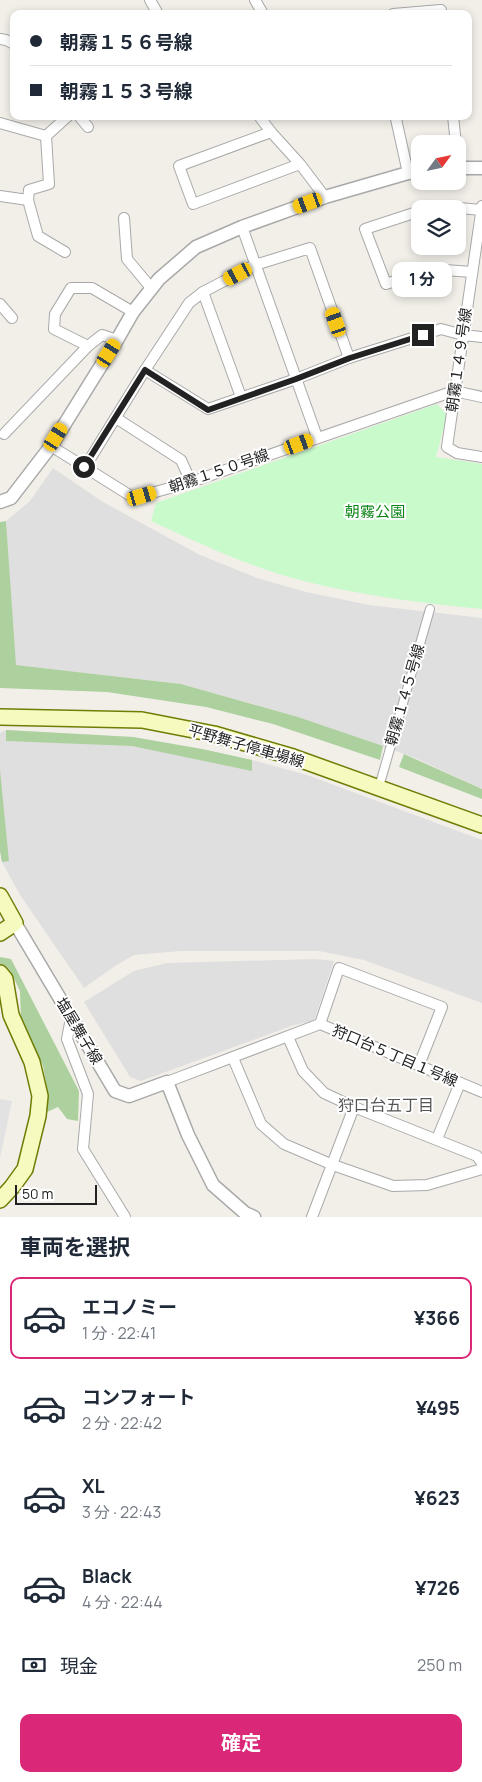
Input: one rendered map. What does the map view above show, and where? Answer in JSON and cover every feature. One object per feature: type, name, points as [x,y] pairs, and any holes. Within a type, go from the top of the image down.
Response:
[{"type":"main road","name":"平野舞子停車場線","points":[[0,706],[151,715],[224,730],[272,742],[482,817]]},
{"type":"main road","name":"平野舞子停車場線","points":[[0,717],[142,720],[214,734],[293,757],[482,825]]},
{"type":"main road","points":[[0,896],[15,923],[0,933]]},
{"type":"main road","points":[[0,974],[5,979],[11,1015],[32,1062],[40,1096],[38,1116],[25,1169],[0,1200]]},
{"type":"street","points":[[425,10],[441,8]]},
{"type":"street","points":[[46,136],[64,120]]},
{"type":"street","points":[[82,120],[88,127]]},
{"type":"street","points":[[262,120],[300,164],[324,198]]},
{"type":"street","points":[[396,120],[411,164]]},
{"type":"street","points":[[453,120],[455,135]]},
{"type":"street","points":[[0,123],[46,136]]},
{"type":"street","points":[[271,132],[179,166],[193,204],[300,164]]},
{"type":"street","points":[[46,136],[49,184],[29,190],[28,200],[38,236],[65,252]]},
{"type":"street","points":[[466,165],[482,168]]},
{"type":"street","points":[[0,502],[11,498],[51,446],[133,312],[177,263],[196,247],[242,227],[324,198],[411,174]]},
{"type":"street","points":[[0,196],[28,200]]},
{"type":"street","name":"朝霧１４９号線","points":[[482,206],[447,448],[456,453],[482,457]]},
{"type":"street","points":[[466,209],[482,210]]},
{"type":"street","points":[[411,214],[366,229],[386,284],[431,269],[472,272]]},
{"type":"street","points":[[124,218],[128,258],[152,289]]},
{"type":"street","points":[[242,227],[317,437]]},
{"type":"street","points":[[84,467],[189,303],[203,292],[255,265],[310,248],[350,358]]},
{"type":"street","points":[[88,346],[54,329],[55,314],[71,288],[92,288],[133,312]]},
{"type":"street","points":[[203,292],[241,397]]},
{"type":"street","points":[[0,304],[12,318]]},
{"type":"street","points":[[145,370],[208,410],[350,358],[441,329],[463,335],[482,337]]},
{"type":"street","points":[[4,434],[88,346],[102,335],[117,340]]},
{"type":"street","points":[[454,391],[482,397]]},
{"type":"street","name":"朝霧１５０号線","points":[[51,446],[134,498],[191,482],[454,391]]},
{"type":"street","points":[[116,418],[181,460],[191,482]]},
{"type":"street","name":"朝霧１４５号線","points":[[381,780],[430,609]]},
{"type":"street","name":"塩屋舞子線","points":[[15,923],[115,1091],[129,1096],[167,1082]]},
{"type":"street","points":[[320,1024],[338,968],[442,1007],[419,1065]]},
{"type":"street","points":[[71,1018],[67,1039],[88,1094],[83,1149],[122,1215]]},
{"type":"street","name":"狩口台５丁目１号線","points":[[167,1082],[288,1038],[320,1024],[482,1092]]},
{"type":"street","points":[[288,1038],[303,1072],[324,1093],[354,1107],[477,1156],[482,1163]]},
{"type":"street","points":[[233,1058],[261,1124],[284,1144],[333,1165],[393,1186],[427,1185],[482,1168]]},
{"type":"street","points":[[167,1082],[188,1135],[213,1185],[245,1213],[254,1217]]},
{"type":"street","points":[[437,1139],[460,1084]]},
{"type":"street","points":[[312,1217],[354,1107]]},
{"type":"shaded area","points":[[53,468],[103,502],[200,555],[257,578],[306,592],[369,605],[482,618],[482,789],[413,757],[298,717],[181,684],[15,665],[6,521],[30,501]]},
{"type":"shaded area","points":[[6,730],[133,737],[252,760],[307,775],[482,840],[482,1003],[364,960],[319,951],[181,951],[134,955],[84,988],[20,895],[2,862],[0,851],[0,733]]},
{"type":"shaded area","points":[[315,959],[334,961],[314,1021],[294,1025],[141,1081],[130,1077],[84,1002],[134,971],[167,963]]},
{"type":"shaded area","points":[[0,1099],[12,1101],[0,1158]]},
{"type":"green space","name":"朝霧公園","points":[[437,404],[447,415],[436,457],[482,464],[482,609],[370,595],[284,576],[207,547],[151,521],[156,503]]},
{"type":"green space","points":[[6,521],[16,665],[181,684],[298,717],[383,746],[380,760],[273,724],[206,707],[107,692],[0,688],[0,522]]},
{"type":"green space","points":[[6,730],[133,737],[252,760],[252,771],[132,746],[6,741]]},
{"type":"green space","points":[[404,754],[482,789],[482,799],[399,767]]},
{"type":"green space","points":[[0,770],[9,861],[2,862],[0,851]]},
{"type":"green space","points":[[0,957],[11,959],[79,1091],[78,1121],[67,1119],[58,1107],[45,1113],[47,1090],[43,1066],[21,1020],[20,991],[11,972],[7,967],[0,964]]},
{"type":"district","name":"狩口台五丁目","points":[[386,1105]]},
{"type":"route","points":[[84,467],[145,370],[208,410],[350,358],[423,335]]}]
